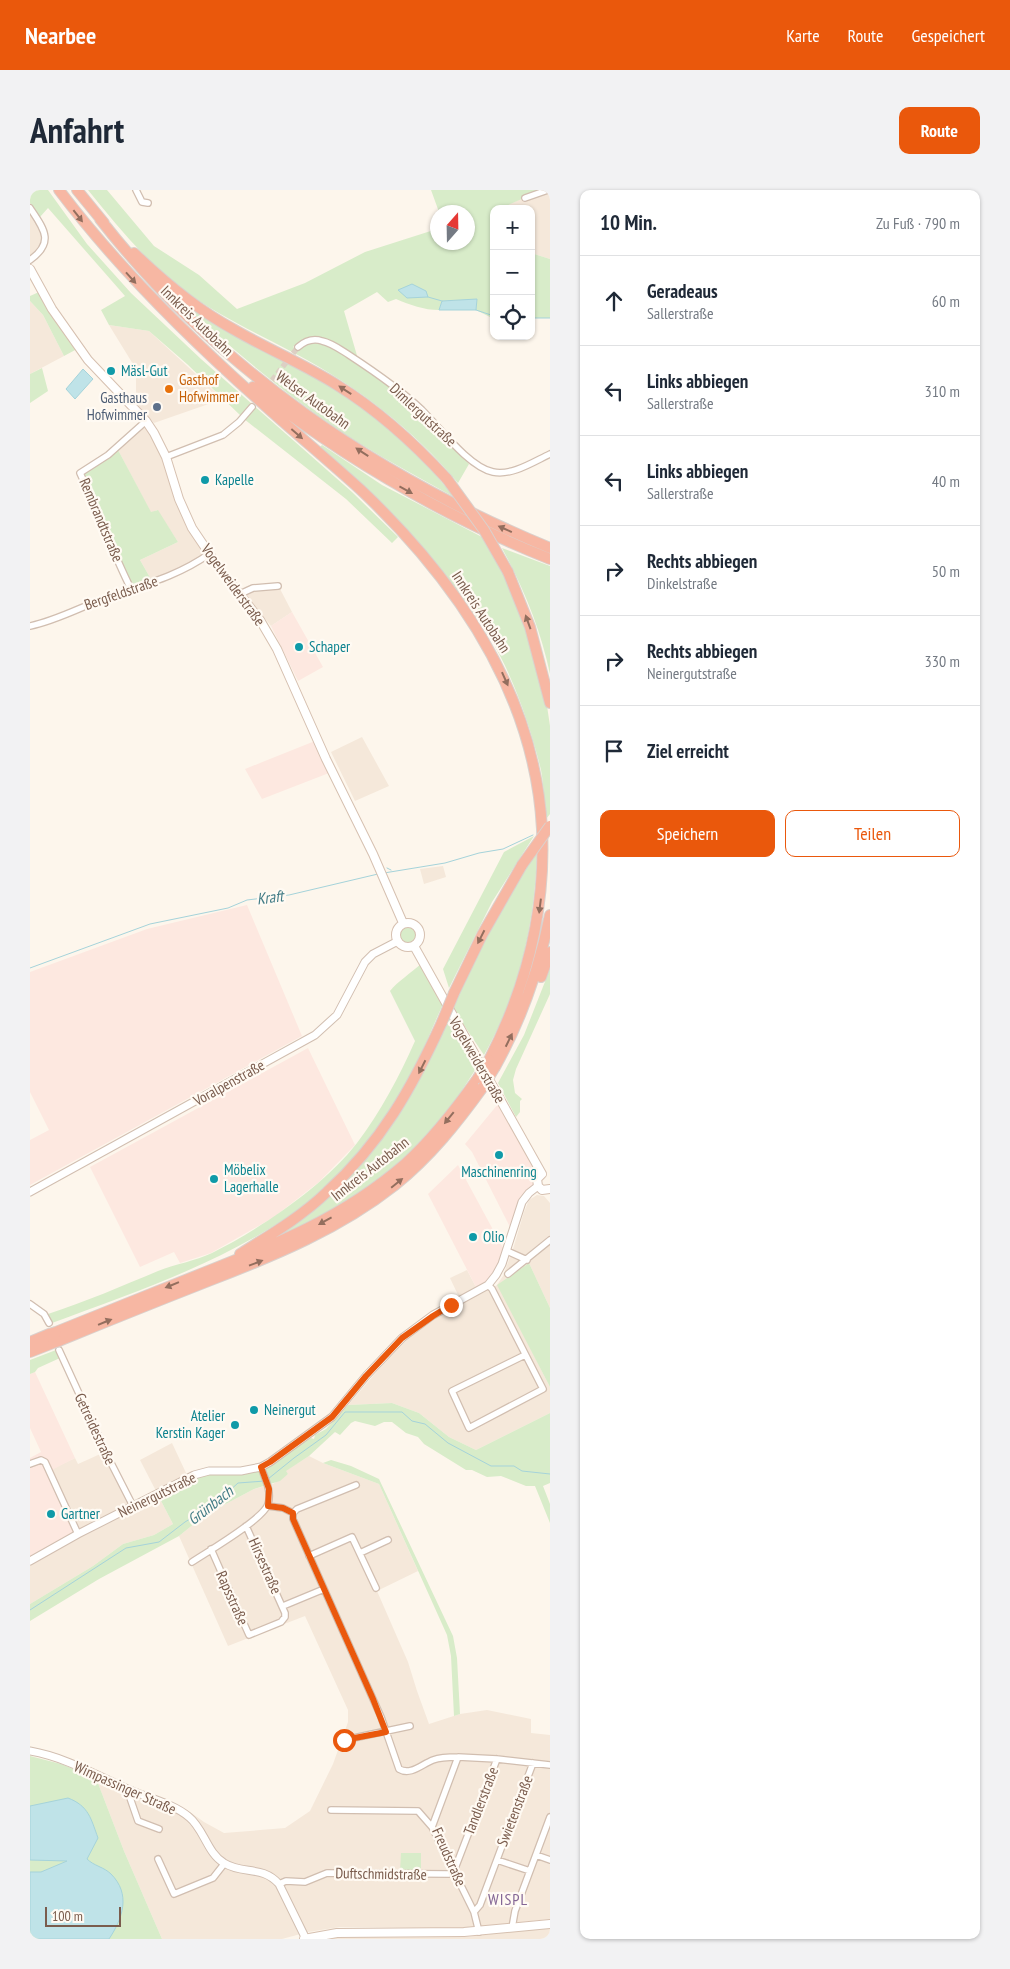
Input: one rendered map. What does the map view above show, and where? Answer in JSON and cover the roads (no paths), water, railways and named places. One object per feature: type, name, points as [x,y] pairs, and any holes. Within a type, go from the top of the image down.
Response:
[{"type":"highway","name":"Innkreis Autobahn","points":[[59,190],[98,242],[137,284],[260,402],[351,482],[408,538],[458,600],[494,656],[508,686],[530,747],[539,793],[543,865],[536,929],[519,993],[492,1064]]},
{"type":"highway","name":"Innkreis Autobahn","points":[[77,190],[100,219],[154,273],[180,294],[221,322],[321,375],[356,397],[399,431],[447,479],[484,530],[508,572],[530,627],[550,703]]},
{"type":"highway","name":"Welser Autobahn","points":[[100,219],[150,279],[195,323],[231,356],[300,410],[351,445],[413,483],[488,522],[550,548]]},
{"type":"highway","name":"Welser Autobahn","points":[[203,348],[292,417],[366,466],[439,508],[482,530],[550,559]]},
{"type":"highway","points":[[218,1268],[306,1210],[349,1171],[374,1142],[411,1088],[482,934],[522,865],[550,826]]},
{"type":"highway","name":"Innkreis Autobahn","points":[[30,1342],[55,1340],[269,1258],[331,1228],[377,1198],[416,1168],[445,1138],[481,1083],[522,1013],[537,968],[550,915]]},
{"type":"highway","points":[[522,1013],[550,952]]},
{"type":"highway","name":"Innkreis Autobahn","points":[[30,1352],[218,1268],[282,1242],[337,1214],[405,1164],[439,1130],[481,1083]]},
{"type":"main road","name":"Vogelweiderstraße","points":[[30,269],[52,309],[88,360],[146,421],[154,433],[166,457],[183,509],[192,528],[209,554],[260,620],[277,649],[326,759],[382,873],[403,924]]},
{"type":"main road","points":[[403,924],[414,924],[419,929],[421,936],[414,946],[407,947],[398,941],[397,929],[403,924]]},
{"type":"main road","name":"Vogelweiderstraße","points":[[414,946],[546,1174]]},
{"type":"main road","points":[[546,1174],[537,1179],[538,1186],[542,1190],[550,1189]]},
{"type":"main road","points":[[305,1939],[345,1932],[479,1932],[550,1924]]},
{"type":"street","points":[[136,190],[142,202],[148,203]]},
{"type":"street","points":[[525,198],[548,190]]},
{"type":"street","points":[[30,208],[42,225],[45,244],[40,252],[30,260]]},
{"type":"street","name":"Dimlergutstraße","points":[[298,347],[312,339],[322,340],[371,369],[421,410],[469,458],[485,470],[501,473],[511,472],[550,454]]},
{"type":"street","points":[[166,457],[223,436],[252,407]]},
{"type":"street","name":"Rembrandtstraße","points":[[131,588],[80,473],[108,455],[146,421]]},
{"type":"street","name":"Bergfeldstraße","points":[[30,626],[131,588],[161,580],[181,571],[209,554]]},
{"type":"street","points":[[240,594],[253,588],[278,586]]},
{"type":"street","name":"Voralpenstraße","points":[[30,1192],[315,1035],[337,1015],[365,962],[373,954],[398,941]]},
{"type":"street","name":"Neinergutstraße","points":[[30,1561],[78,1534],[194,1475],[209,1472],[241,1471],[261,1467],[332,1417],[402,1338],[433,1316],[488,1285],[496,1275],[507,1251],[522,1202],[538,1186]]},
{"type":"street","points":[[508,1274],[550,1240]]},
{"type":"street","points":[[507,1251],[527,1260]]},
{"type":"street","points":[[488,1285],[492,1289],[544,1389],[469,1428],[452,1391],[525,1355]]},
{"type":"street","points":[[31,1305],[44,1314],[48,1323]]},
{"type":"street","name":"Getreidestraße","points":[[55,1340],[110,1461],[134,1506]]},
{"type":"street","points":[[30,1464],[41,1460],[46,1462],[78,1534]]},
{"type":"street","points":[[192,1562],[246,1526],[262,1514],[268,1506],[269,1494],[261,1467]]},
{"type":"street","points":[[356,1484],[297,1509],[293,1513],[293,1519],[373,1699],[397,1766],[401,1771],[410,1772],[440,1758],[458,1757],[550,1765]]},
{"type":"street","points":[[268,1506],[283,1508],[293,1513]]},
{"type":"street","name":"Hirsestraße","points":[[246,1526],[283,1606],[285,1617]]},
{"type":"street","points":[[309,1556],[352,1537],[376,1588]]},
{"type":"street","points":[[360,1553],[388,1540]]},
{"type":"street","name":"Rapsstraße","points":[[210,1549],[249,1635],[281,1622],[285,1617]]},
{"type":"street","name":"Hirsestraße","points":[[283,1606],[324,1589]]},
{"type":"street","points":[[344,1740],[410,1726]]},
{"type":"street","name":"Wimpassinger Straße","points":[[30,1751],[56,1758],[189,1816],[198,1826],[213,1853],[224,1864]]},
{"type":"street","name":"Freudstraße","points":[[458,1757],[432,1827],[474,1912],[479,1932]]},
{"type":"street","name":"Tandlerstraße","points":[[454,1871],[497,1759]]},
{"type":"street","name":"Swietenstraße","points":[[474,1912],[480,1905],[533,1763]]},
{"type":"street","points":[[131,1790],[129,1795],[138,1821],[159,1829]]},
{"type":"street","points":[[331,1810],[418,1811],[432,1827]]},
{"type":"street","points":[[512,1928],[515,1911],[550,1817]]},
{"type":"street","points":[[536,1855],[550,1860]]},
{"type":"street","points":[[158,1859],[174,1894],[213,1878],[224,1864],[234,1868],[257,1870],[267,1874],[279,1884],[305,1939]]},
{"type":"street","name":"Swietenstraße","points":[[497,1860],[530,1871]]},
{"type":"street","name":"Duftschmidstraße","points":[[279,1884],[286,1881],[305,1882],[327,1873],[446,1875],[454,1871]]},
{"type":"water","points":[[412,284],[426,291],[428,297],[407,298],[398,290]]},
{"type":"water","points":[[477,299],[476,310],[439,310],[442,301]]},
{"type":"water","points":[[83,369],[93,379],[75,399],[66,389]]},
{"type":"water","points":[[68,1798],[85,1809],[98,1838],[87,1859],[111,1874],[121,1890],[123,1906],[118,1923],[109,1939],[30,1939],[30,1872],[41,1872],[67,1861],[30,1860],[30,1806]]},
{"type":"waterway","points":[[428,297],[442,301]]},
{"type":"waterway","points":[[476,310],[490,315]]},
{"type":"waterway","points":[[535,318],[550,318]]},
{"type":"waterway","name":"Kraft","points":[[384,873],[445,863],[479,853],[503,849],[533,835]]},
{"type":"waterway","name":"Kraft","points":[[387,868],[391,870]]},
{"type":"waterway","name":"Kraft","points":[[30,968],[150,924],[228,908],[247,900],[289,895],[378,874]]},
{"type":"waterway","name":"Grünbach","points":[[268,1479],[326,1435],[345,1412],[402,1412],[412,1421],[425,1424],[448,1443],[491,1466],[514,1466],[522,1471],[550,1474]]},
{"type":"waterway","name":"Grünbach","points":[[30,1610],[126,1548],[159,1542],[185,1522],[217,1502],[238,1483],[265,1481]]},
{"type":"tunnel","points":[[267,387],[298,347]]},
{"type":"place","name":"Mäsl-Gut","points":[[111,371]]},
{"type":"place","name":"Gasthof Hofwimmer","points":[[169,389]]},
{"type":"place","name":"Gasthaus Hofwimmer","points":[[157,407]]},
{"type":"place","name":"Kapelle","points":[[205,480]]},
{"type":"place","name":"Schaper","points":[[299,647]]},
{"type":"place","name":"Maschinenring","points":[[499,1155]]},
{"type":"place","name":"Möbelix Lagerhalle","points":[[214,1179]]},
{"type":"place","name":"Olio","points":[[473,1237]]},
{"type":"place","name":"Neinergut","points":[[254,1410]]},
{"type":"place","name":"Atelier Kerstin Kager","points":[[235,1425]]},
{"type":"place","name":"Gartner","points":[[51,1514]]},
{"type":"district","name":"WISPL","points":[[508,1899]]}]
